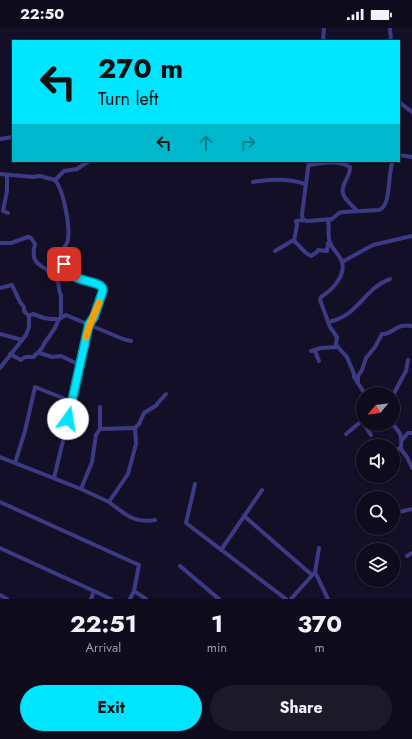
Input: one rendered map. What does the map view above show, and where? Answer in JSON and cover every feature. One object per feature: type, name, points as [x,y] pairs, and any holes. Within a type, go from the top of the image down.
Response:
[{"type":"street","points":[[323,40],[324,28]]},
{"type":"street","points":[[390,28],[391,40]]},
{"type":"street","points":[[400,103],[412,112]]},
{"type":"street","points":[[0,139],[12,137]]},
{"type":"street","points":[[400,155],[412,157]]},
{"type":"street","points":[[56,180],[64,171],[77,169],[88,162]]},
{"type":"street","points":[[361,387],[350,362],[336,344],[337,337],[330,327],[320,300],[343,273],[342,262],[331,244],[328,233],[328,223],[340,212],[378,210],[384,207],[394,162]]},
{"type":"street","points":[[303,220],[302,214],[310,163],[331,163],[347,165],[350,167],[351,172],[342,192],[357,211]]},
{"type":"street","points":[[0,174],[33,177],[40,176],[56,180],[60,187],[68,217],[68,240],[63,252],[65,266],[71,274],[83,281],[99,284],[103,288],[94,317],[89,324],[54,478]]},
{"type":"street","points":[[7,175],[7,191],[3,212],[8,213]]},
{"type":"street","points":[[253,182],[270,179],[288,180],[306,184]]},
{"type":"street","points":[[294,241],[297,225],[296,221],[331,219]]},
{"type":"street","points":[[342,262],[373,245],[412,236]]},
{"type":"street","points":[[0,243],[11,243],[28,237],[32,238],[35,244],[33,252],[36,262],[42,268],[48,270],[57,280],[59,293],[61,295],[60,318],[56,329],[45,342],[40,353],[34,357],[25,357],[21,360],[10,354]]},
{"type":"street","points":[[294,241],[305,253],[312,256],[318,250],[327,251],[328,243],[331,244]]},
{"type":"street","points":[[275,251],[294,241]]},
{"type":"street","points":[[57,280],[71,274]]},
{"type":"street","points":[[328,322],[351,313],[370,294],[374,287],[390,279]]},
{"type":"street","points":[[0,288],[12,285],[24,307],[24,311],[29,316],[28,331],[0,368]]},
{"type":"street","points":[[29,316],[33,314],[44,318],[60,318],[66,315],[131,341]]},
{"type":"street","points":[[356,376],[362,370],[366,358],[376,347],[382,334],[386,334],[403,325],[412,326]]},
{"type":"street","points":[[0,334],[22,340]]},
{"type":"street","points":[[320,361],[313,351],[321,348],[339,347]]},
{"type":"street","points":[[40,353],[52,357],[60,356],[80,365]]},
{"type":"street","points":[[397,387],[406,371],[408,360]]},
{"type":"street","points":[[15,463],[25,431],[35,387],[72,402]]},
{"type":"street","points":[[109,502],[128,474],[136,444],[135,428],[141,421],[144,413],[157,405],[166,394]]},
{"type":"street","points":[[81,488],[92,462],[96,435],[100,429],[100,407]]},
{"type":"street","points":[[346,434],[356,427]]},
{"type":"street","points":[[100,429],[135,428]]},
{"type":"street","points":[[369,431],[371,435]]},
{"type":"street","points":[[399,431],[402,440],[400,448],[407,457],[412,468]]},
{"type":"street","points":[[402,440],[408,433],[412,432]]},
{"type":"street","points":[[0,457],[81,488],[109,502],[132,519],[140,522],[155,520]]},
{"type":"street","points":[[194,484],[186,524],[286,599]]},
{"type":"street","points":[[220,550],[262,490]]},
{"type":"street","points":[[0,502],[139,565],[134,591],[130,599]]},
{"type":"street","points":[[400,513],[412,509]]},
{"type":"street","points":[[244,516],[314,573],[328,599]]},
{"type":"street","points":[[0,548],[111,599]]},
{"type":"street","points":[[291,599],[314,573],[319,548]]},
{"type":"street","points":[[407,556],[412,554]]},
{"type":"street","points":[[180,566],[219,599]]},
{"type":"street","points":[[91,599],[94,591]]},
{"type":"street","points":[[134,591],[146,599]]},
{"type":"street","points":[[0,595],[7,599]]},
{"type":"slow traffic","points":[[86,337],[89,324],[91,324],[99,303]]},
{"type":"route","points":[[64,264],[68,271],[76,278],[99,284],[103,288],[94,317],[91,324],[89,324],[68,419]]}]
